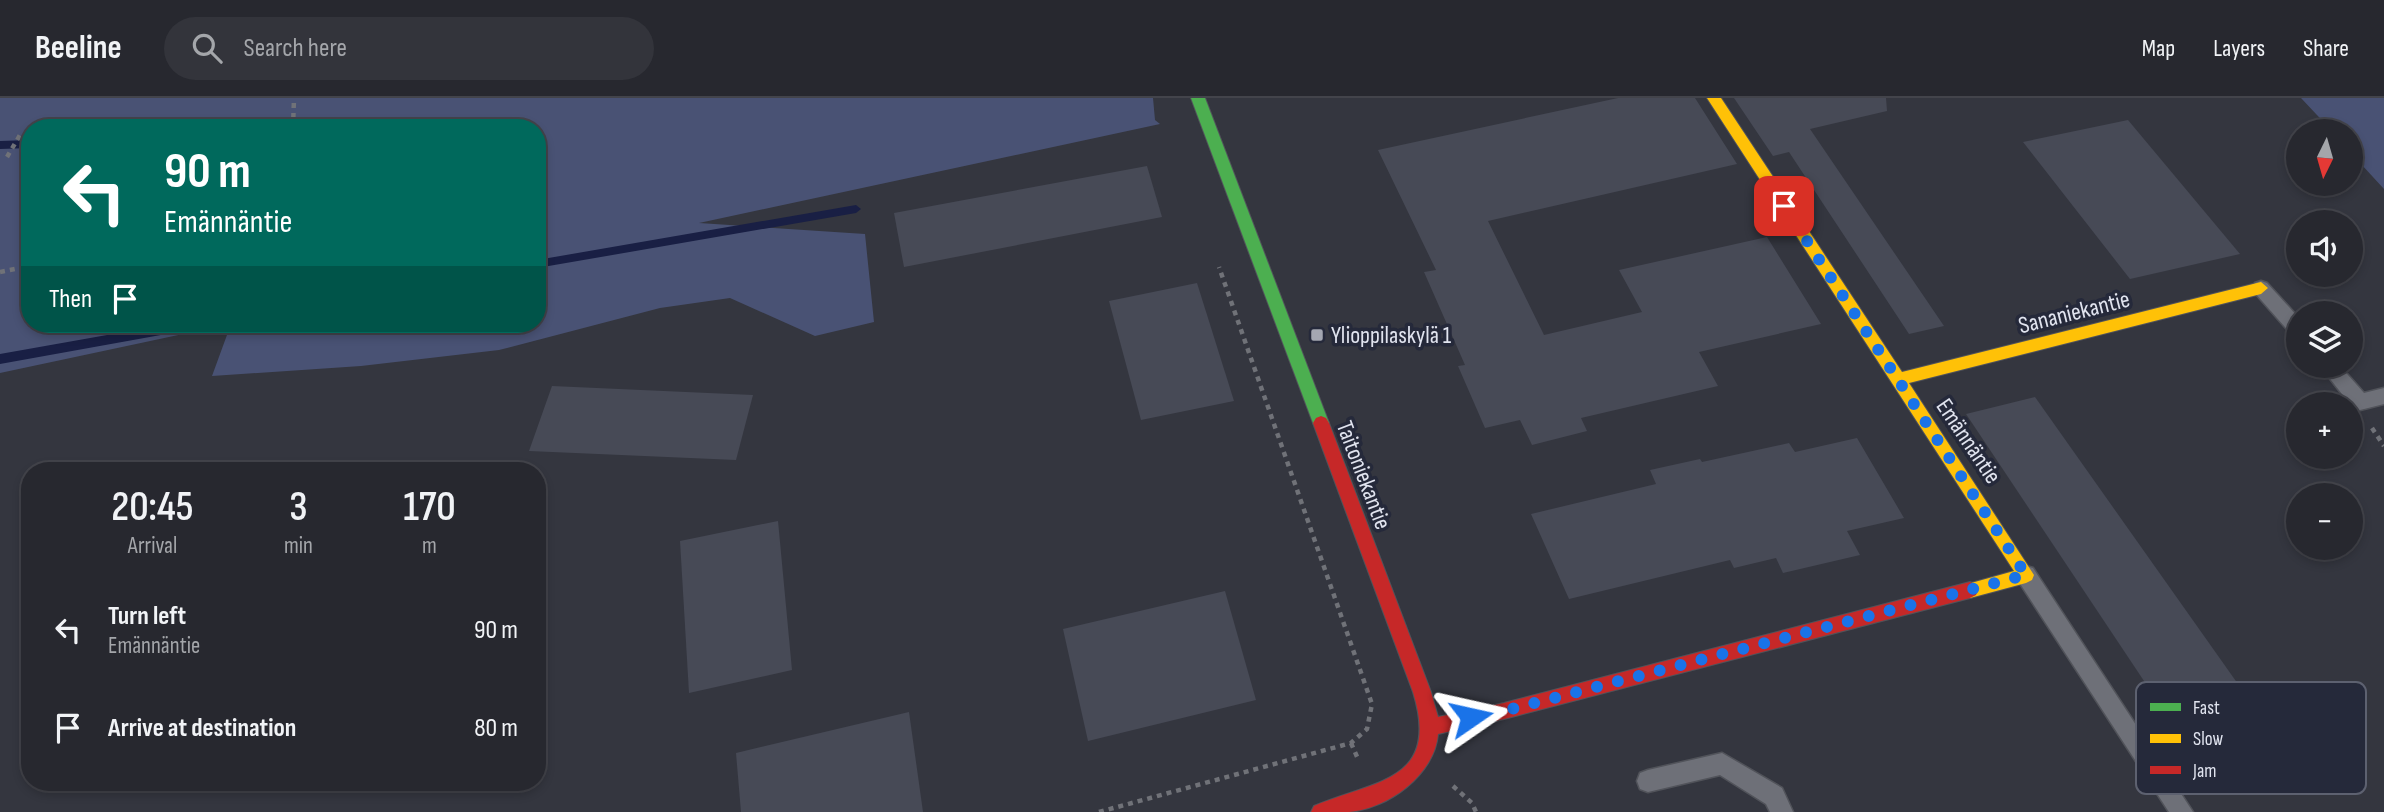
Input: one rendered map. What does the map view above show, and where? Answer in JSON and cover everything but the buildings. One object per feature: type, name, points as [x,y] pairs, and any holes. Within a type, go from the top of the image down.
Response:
[{"type":"street","name":"Taitoniekantie","points":[[1198,98],[1417,679],[1431,727]]},
{"type":"street","name":"Emännäntie","points":[[1714,98],[2026,575]]},
{"type":"street","name":"Sananiekantie","points":[[1897,380],[2262,288]]},
{"type":"street","points":[[1320,812],[1373,797],[1402,781],[1422,761],[1429,745],[1431,727],[1504,711],[2026,575]]},
{"type":"lane","points":[[2262,288],[2286,316]]},
{"type":"lane","points":[[2339,378],[2360,402],[2384,396]]},
{"type":"lane","name":"Emännäntie","points":[[2026,575],[2136,742]]},
{"type":"lane","points":[[1648,781],[1722,764],[1774,796],[1782,812]]},
{"type":"lane","name":"Emännäntie","points":[[2170,794],[2182,812]]},
{"type":"path","points":[[293,119],[294,98]]},
{"type":"path","points":[[7,157],[20,135]]},
{"type":"path","points":[[1099,812],[1351,743],[1367,729],[1370,717],[1372,704],[1216,260]]},
{"type":"path","points":[[0,272],[21,268]]},
{"type":"shaded area","points":[[0,98],[1153,98],[1155,120],[1160,124],[699,223],[865,234],[874,322],[815,336],[730,298],[660,308],[499,350],[361,366],[212,376],[228,333],[546,333],[546,119],[21,119],[21,333],[188,333],[0,373]]},
{"type":"shaded area","points":[[2301,98],[2384,98],[2384,189],[2363,166],[2363,119],[2321,119]]},
{"type":"waterway","points":[[0,145],[21,144]]},
{"type":"waterway","points":[[546,262],[856,209]]},
{"type":"waterway","points":[[0,359],[144,333]]},
{"type":"traffic: fast","points":[[1198,98],[1321,423]]},
{"type":"traffic: slow","points":[[1714,98],[2026,575],[1970,590]]},
{"type":"traffic: slow","points":[[1897,380],[2261,288]]},
{"type":"traffic: jam","points":[[1320,812],[1375,794],[1409,775],[1421,761],[1428,744],[1430,724],[1422,692],[1321,423]]},
{"type":"traffic: jam","points":[[1431,727],[1504,711],[1970,590]]},
{"type":"place","name":"Ylioppilaskylä 1","points":[[1317,335]]},
{"type":"route","points":[[1471,717],[1504,711],[2026,575],[1784,206]]}]
